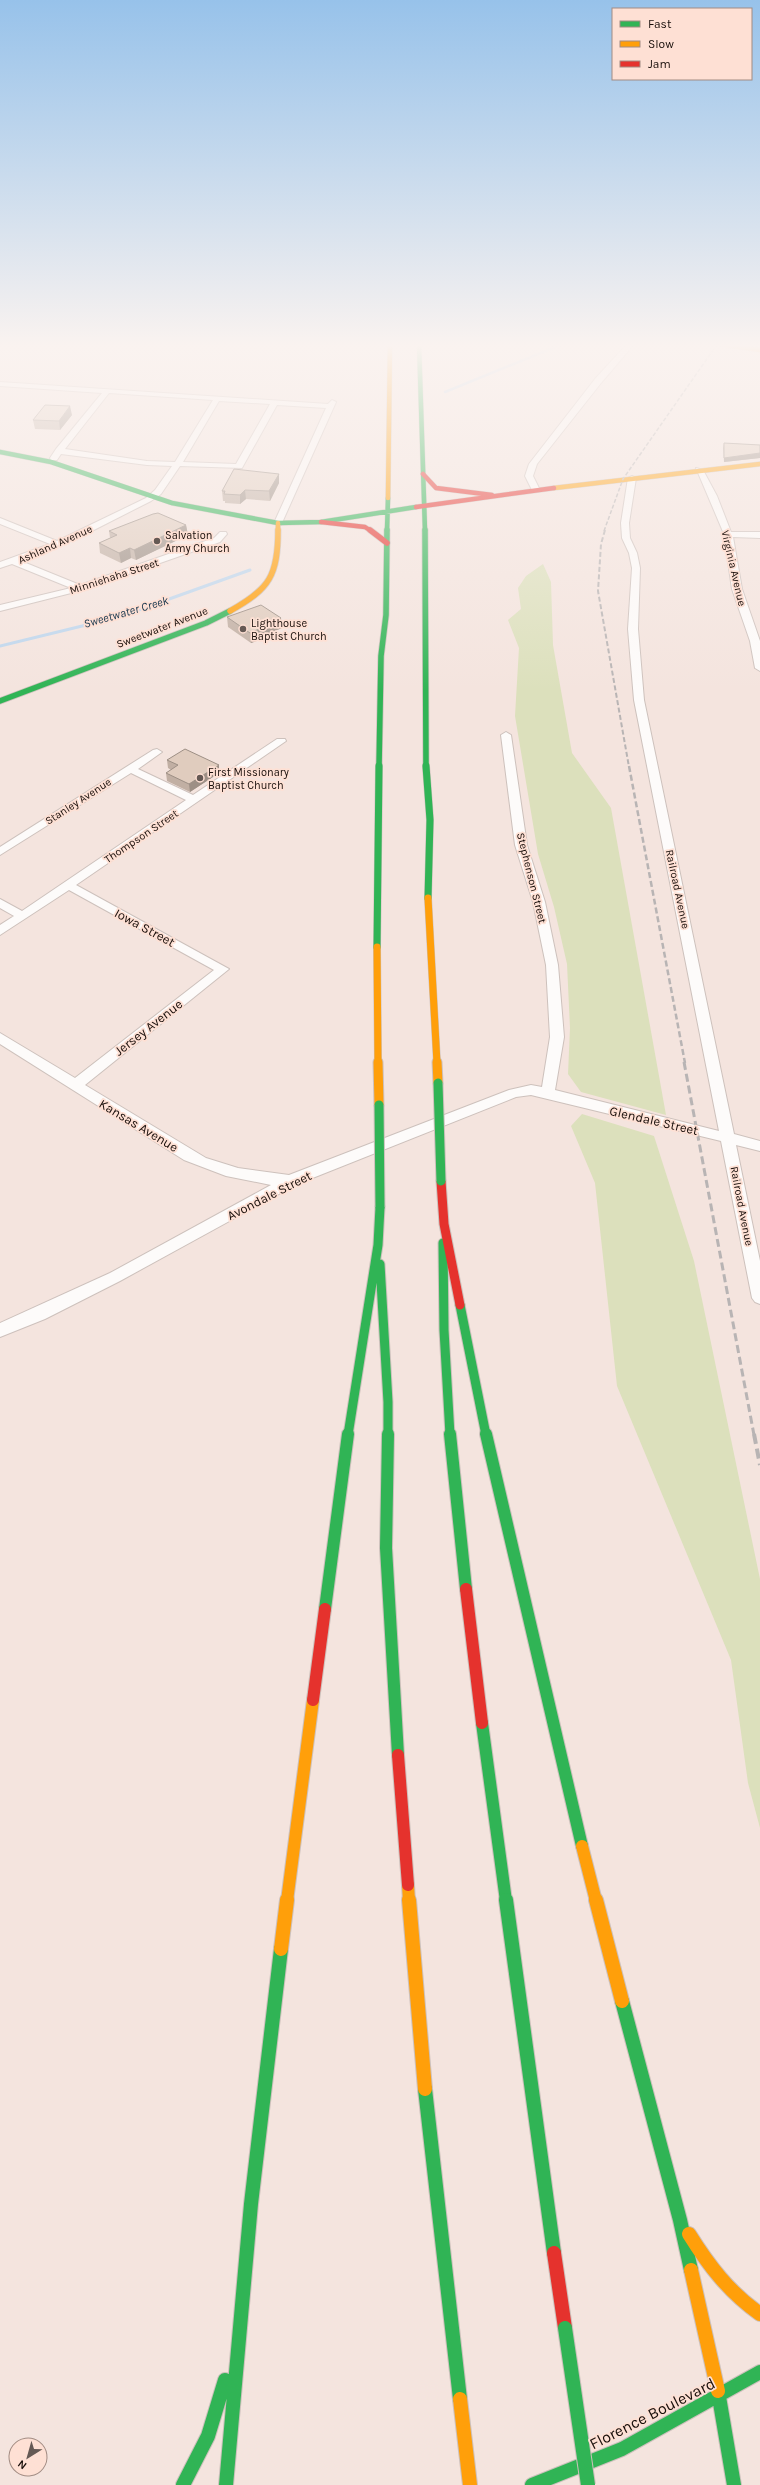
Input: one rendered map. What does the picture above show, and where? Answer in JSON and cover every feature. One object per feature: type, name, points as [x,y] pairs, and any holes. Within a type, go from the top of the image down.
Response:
[{"type":"main road","points":[[36,459],[51,462],[151,497],[216,513],[278,523],[321,522],[362,525],[372,528],[387,543]]},
{"type":"main road","points":[[226,2485],[236,2343],[294,1844],[333,1550],[378,1245],[380,1206],[380,1105],[376,889],[380,820],[381,656],[386,615],[389,459]]},
{"type":"main road","points":[[423,459],[425,505],[423,672],[425,748],[430,820],[428,892],[444,1224],[442,1286],[445,1391],[469,1613],[528,2080],[588,2485]]},
{"type":"main road","points":[[321,522],[492,495],[760,464]]},
{"type":"main road","points":[[423,474],[436,488],[446,491],[492,495]]},
{"type":"main road","name":"Sweetwater Avenue","points":[[0,701],[206,623],[237,608],[258,591],[271,577],[277,564],[278,523]]},
{"type":"main road","points":[[444,1224],[488,1446],[529,1628],[592,1888],[680,2220],[719,2397],[734,2485]]},
{"type":"main road","points":[[378,1245],[388,1402],[386,1548],[398,1756],[418,2024],[470,2485]]},
{"type":"main road","points":[[680,2220],[712,2274],[745,2304],[760,2314]]},
{"type":"main road","points":[[183,2485],[208,2436],[236,2343]]},
{"type":"main road","name":"Florence Boulevard","points":[[532,2485],[622,2448],[719,2397],[760,2372]]},
{"type":"street","points":[[117,459],[147,463],[239,466],[243,459]]},
{"type":"street","points":[[151,497],[157,493],[179,459]]},
{"type":"street","points":[[278,523],[307,459]]},
{"type":"street","points":[[536,490],[529,476],[533,464],[537,459]]},
{"type":"street","name":"Virginia Avenue","points":[[700,470],[713,496],[728,534],[737,589],[757,641],[760,668]]},
{"type":"street","name":"Railroad Avenue","points":[[632,478],[625,523],[626,538],[633,553],[636,568],[632,629],[639,700],[729,1138],[760,1298]]},
{"type":"street","name":"Ashland Avenue","points":[[0,565],[15,562],[56,542],[94,527],[151,497]]},
{"type":"street","points":[[0,521],[56,542]]},
{"type":"street","name":"Minniehaha Street","points":[[0,608],[80,588],[217,540],[223,534]]},
{"type":"street","points":[[728,534],[760,535]]},
{"type":"street","points":[[15,562],[80,588]]},
{"type":"street","name":"Stephenson Street","points":[[506,735],[521,845],[539,902],[552,965],[557,1037],[548,1093]]},
{"type":"street","name":"Thompson Street","points":[[0,931],[281,741]]},
{"type":"street","name":"Stanley Avenue","points":[[0,852],[157,752]]},
{"type":"street","points":[[130,769],[194,800]]},
{"type":"street","name":"Iowa Street","points":[[68,885],[223,969]]},
{"type":"street","points":[[0,903],[22,916]]},
{"type":"street","name":"Jersey Avenue","points":[[74,1086],[223,969]]},
{"type":"street","name":"Kansas Avenue","points":[[0,1038],[168,1144],[212,1167],[243,1176],[290,1182]]},
{"type":"street","name":"Avondale Street","points":[[0,1330],[39,1314],[115,1277],[290,1182],[514,1093],[531,1090],[548,1093]]},
{"type":"street","name":"Glendale Street","points":[[548,1093],[605,1109],[760,1146]]},
{"type":"green space","points":[[543,564],[551,582],[553,645],[572,753],[611,808],[666,1115],[581,1092],[568,1074],[570,1028],[567,964],[554,907],[538,854],[515,716],[519,648],[508,620],[521,609],[518,588],[526,576]]},
{"type":"green space","points":[[582,1114],[654,1136],[694,1261],[760,1579],[760,1828],[748,1783],[731,1660],[617,1386],[595,1183],[571,1126]]},
{"type":"building","points":[[234,469],[279,474],[269,491],[245,490],[240,495],[224,494],[225,491],[222,491]]},
{"type":"building","points":[[158,513],[186,525],[134,550],[130,548],[119,553],[99,543],[117,535],[109,531]]},
{"type":"building","points":[[261,605],[281,618],[263,625],[266,626],[250,633],[227,617]]},
{"type":"building","points":[[185,749],[219,765],[189,784],[166,773],[178,765],[167,760]]},
{"type":"waterway","name":"Sweetwater Creek","points":[[0,646],[119,617],[250,570]]},
{"type":"railway","points":[[604,531],[623,479],[637,459]]},
{"type":"railway","points":[[605,530],[601,544],[598,591],[629,767]]},
{"type":"railway","points":[[629,766],[685,1063]]},
{"type":"railway","points":[[684,1062],[754,1435]]},
{"type":"railway","points":[[754,1434],[760,1465]]},
{"type":"traffic: fast","points":[[36,459],[51,462],[172,503],[278,523],[321,522],[416,507]]},
{"type":"traffic: fast","points":[[423,459],[425,505],[425,748],[430,820],[428,898]]},
{"type":"traffic: fast","points":[[377,947],[381,656],[386,615],[388,498]]},
{"type":"traffic: fast","points":[[0,701],[206,623],[230,611]]},
{"type":"traffic: fast","points":[[438,1083],[441,1181]]},
{"type":"traffic: fast","points":[[379,1105],[380,1207]]},
{"type":"traffic: fast","points":[[325,1609],[349,1429],[378,1245],[380,1207]]},
{"type":"traffic: fast","points":[[443,1243],[446,1373],[452,1460],[466,1589]]},
{"type":"traffic: fast","points":[[380,1264],[388,1402],[386,1548],[398,1755]]},
{"type":"traffic: fast","points":[[460,1305],[488,1446],[582,1846]]},
{"type":"traffic: fast","points":[[482,1723],[554,2253]]},
{"type":"traffic: fast","points":[[226,2485],[251,2204],[281,1949]]},
{"type":"traffic: fast","points":[[622,2001],[680,2220],[691,2270]]},
{"type":"traffic: fast","points":[[425,2089],[460,2399]]},
{"type":"traffic: fast","points":[[565,2328],[588,2485]]},
{"type":"traffic: fast","points":[[532,2485],[622,2449],[760,2372]]},
{"type":"traffic: fast","points":[[183,2485],[208,2436],[225,2380]]},
{"type":"traffic: fast","points":[[718,2391],[734,2485]]},
{"type":"traffic: slow","points":[[388,498],[389,459]]},
{"type":"traffic: slow","points":[[554,488],[760,464]]},
{"type":"traffic: slow","points":[[230,611],[254,596],[261,590],[272,575],[278,557],[278,523]]},
{"type":"traffic: slow","points":[[428,898],[438,1083]]},
{"type":"traffic: slow","points":[[377,947],[379,1105]]},
{"type":"traffic: slow","points":[[281,1949],[313,1700]]},
{"type":"traffic: slow","points":[[582,1846],[622,2001]]},
{"type":"traffic: slow","points":[[408,1885],[425,2089]]},
{"type":"traffic: slow","points":[[689,2234],[711,2269],[737,2297],[760,2314]]},
{"type":"traffic: slow","points":[[691,2270],[718,2391]]},
{"type":"traffic: slow","points":[[460,2399],[470,2485]]},
{"type":"traffic: jam","points":[[423,474],[436,488],[492,495]]},
{"type":"traffic: jam","points":[[416,507],[554,488]]},
{"type":"traffic: jam","points":[[321,522],[365,527],[387,543]]},
{"type":"traffic: jam","points":[[441,1181],[444,1224],[460,1305]]},
{"type":"traffic: jam","points":[[466,1589],[482,1723]]},
{"type":"traffic: jam","points":[[313,1700],[325,1609]]},
{"type":"traffic: jam","points":[[398,1755],[408,1885]]},
{"type":"traffic: jam","points":[[554,2253],[565,2328]]},
{"type":"place","name":"Salvation Army Church","points":[[157,541]]},
{"type":"place","name":"Lighthouse Baptist Church","points":[[243,629]]},
{"type":"place","name":"First Missionary Baptist Church","points":[[200,778]]}]
